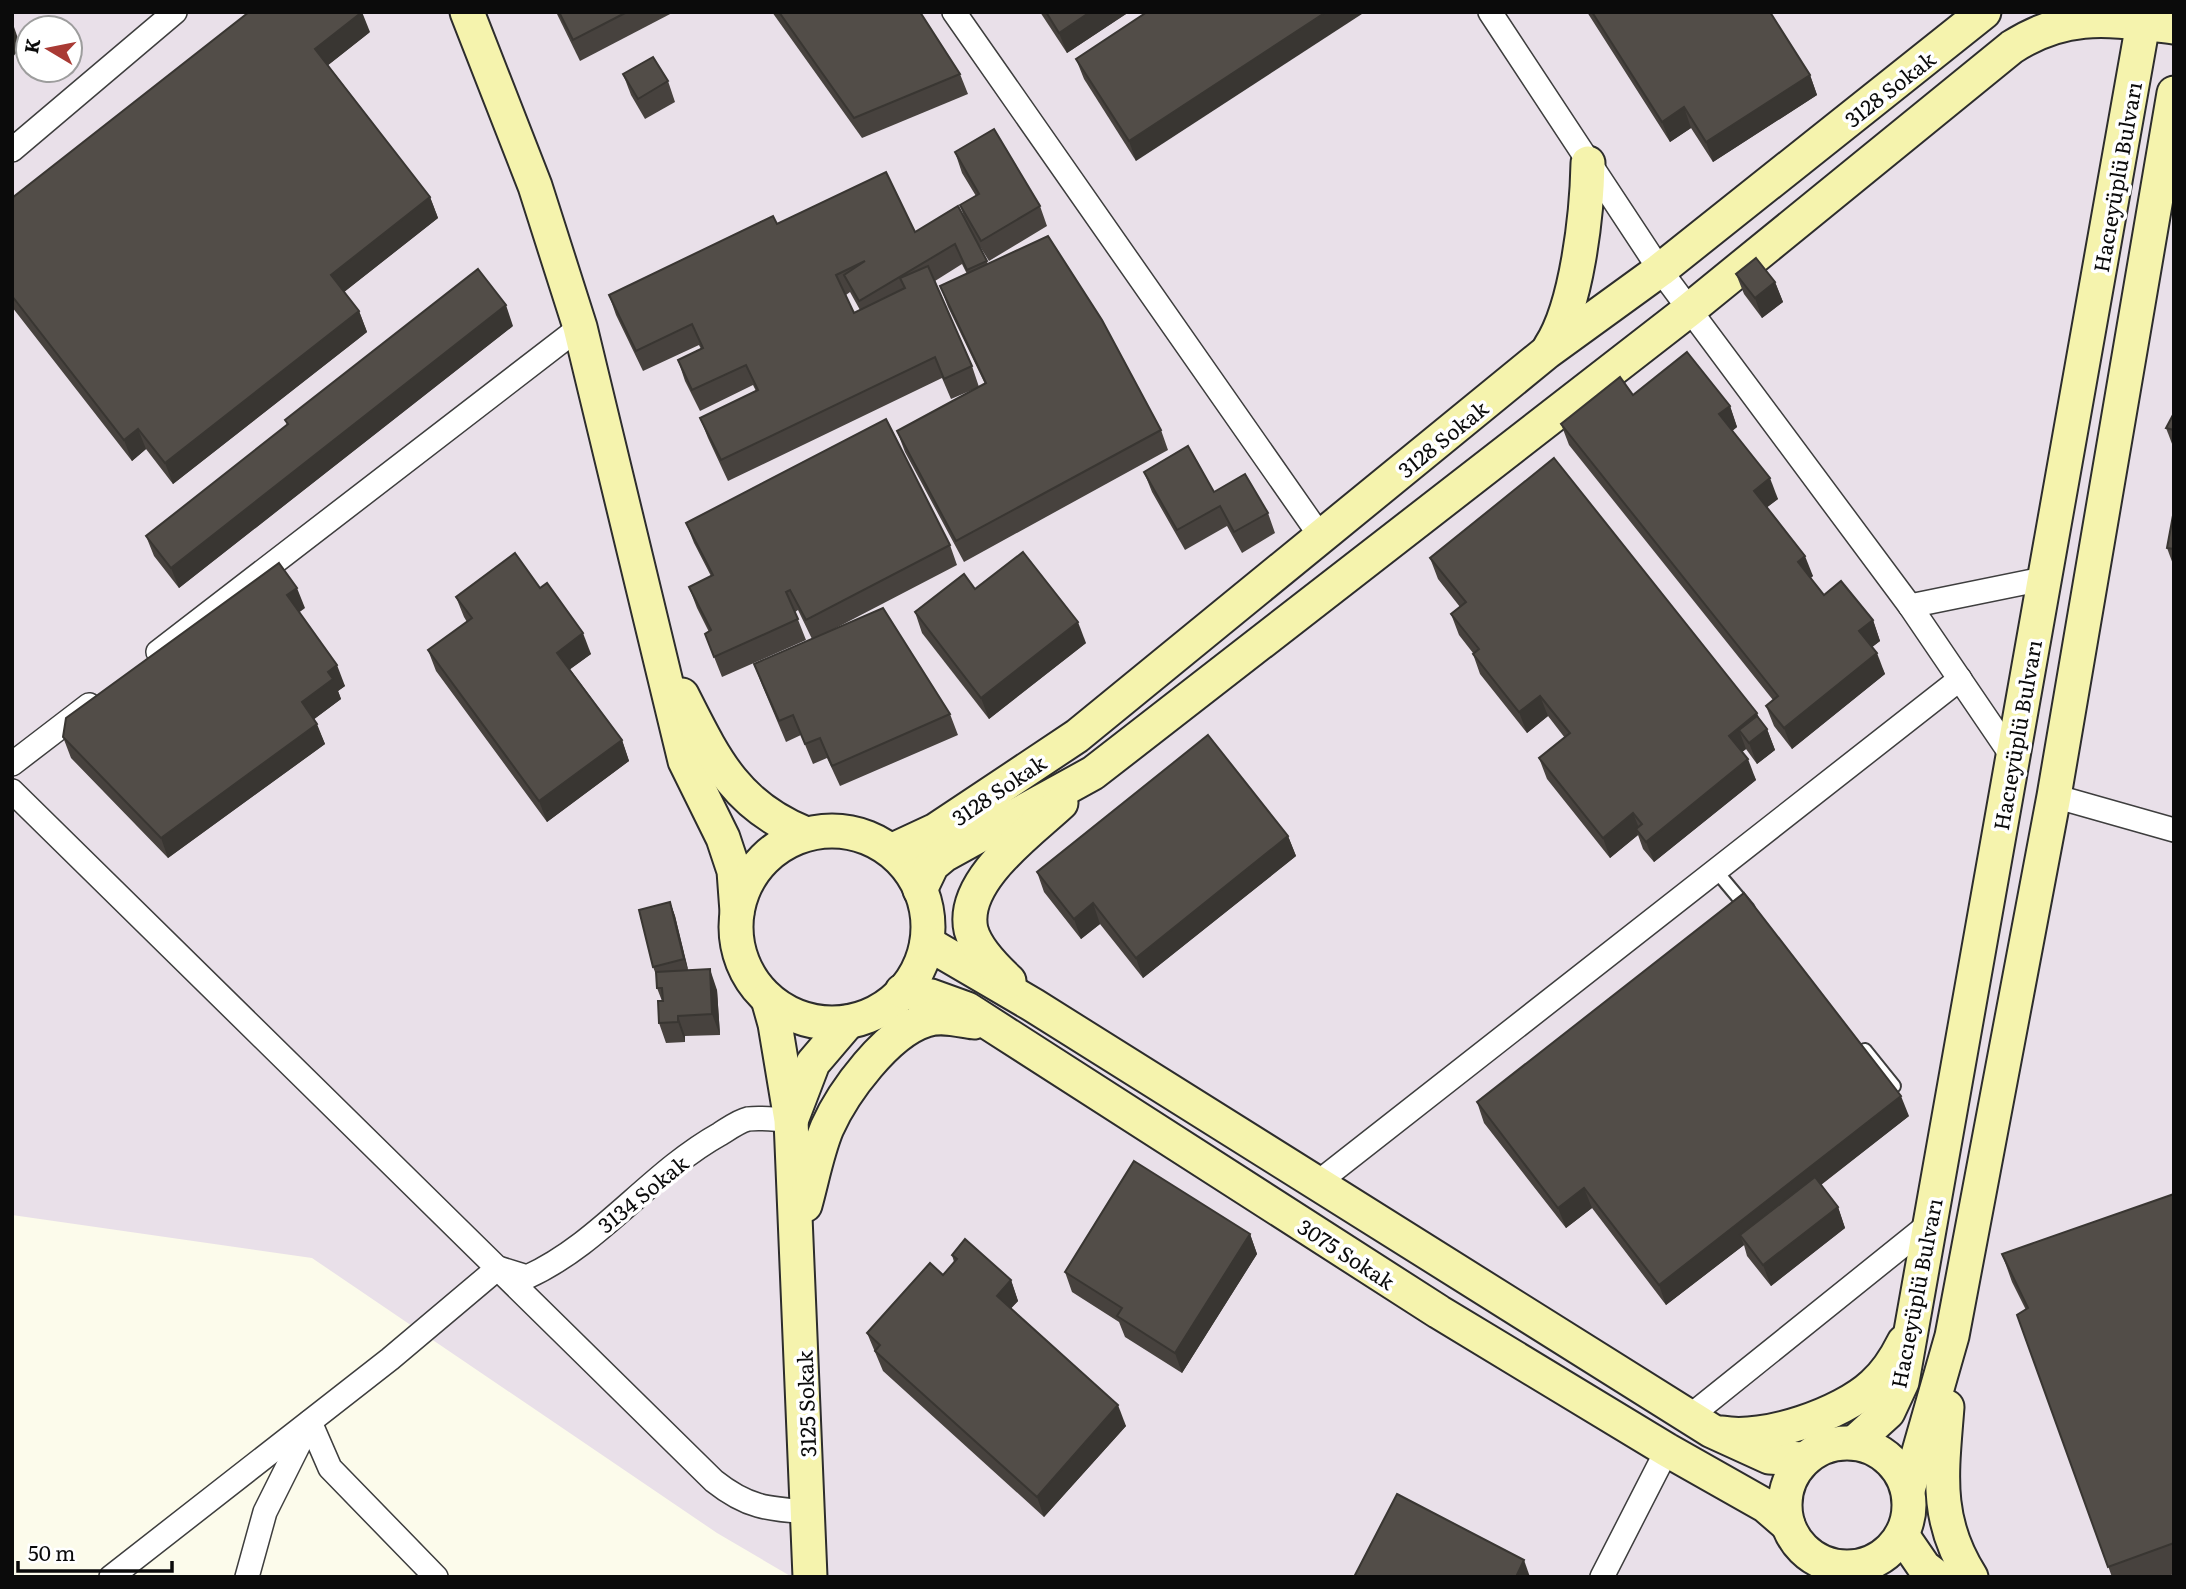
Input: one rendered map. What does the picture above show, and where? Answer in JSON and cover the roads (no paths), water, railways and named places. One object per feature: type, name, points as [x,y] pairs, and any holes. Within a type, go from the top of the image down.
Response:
[{"type":"street","points":[[12,150],[174,12]]},
{"type":"street","points":[[467,12],[535,186],[580,327],[685,761],[723,838],[734,871],[737,942],[747,973],[768,999],[796,1017],[828,1024],[848,1022],[890,1004],[912,980],[928,943],[928,916],[920,890],[893,850],[848,831],[804,833],[764,858],[746,883],[737,912]]},
{"type":"street","points":[[954,12],[1321,537],[1349,573]]},
{"type":"street","points":[[1490,12],[1660,270],[1910,606],[2012,756],[2054,796],[2174,830]]},
{"type":"street","name":"3128 Sokak","points":[[893,850],[936,830],[1077,736],[1548,352],[1660,270],[1984,12]]},
{"type":"street","name":"3128 Sokak","points":[[1033,1005],[985,956],[971,930],[972,907],[979,886],[995,865],[1093,773],[1689,310],[2012,47],[2035,32],[2060,23],[2091,20],[2154,21]]},
{"type":"street","name":"Hacıeyüplü Bulvarı","points":[[1855,1442],[1888,1412],[1899,1391],[2043,579],[2154,21]]},
{"type":"street","name":"Hacıeyüplü Bulvarı","points":[[1908,1490],[1952,1336],[2054,796],[2174,93]]},
{"type":"street","points":[[1548,352],[1562,329],[1567,311],[1586,209],[1588,163]]},
{"type":"street","points":[[143,663],[580,327]]},
{"type":"street","points":[[1910,606],[2043,579]]},
{"type":"street","points":[[659,649],[712,755],[727,777],[761,811],[804,833]]},
{"type":"street","points":[[1316,1184],[1717,872],[1959,679]]},
{"type":"street","points":[[12,764],[110,688]]},
{"type":"street","name":"3128 Sokak","points":[[920,890],[932,865],[944,855],[1093,773]]},
{"type":"street","points":[[12,791],[733,1496],[763,1508],[810,1511]]},
{"type":"street","name":"3075 Sokak","points":[[928,943],[1033,1005],[1700,1424],[1769,1457],[1803,1459]]},
{"type":"street","name":"3075 Sokak","points":[[902,991],[948,1000],[990,1024],[1439,1312],[1667,1450],[1766,1506],[1788,1525]]},
{"type":"street","name":"3125 Sokak","points":[[768,999],[775,1024],[791,1120],[810,1511],[810,1577]]},
{"type":"street","name":"3125 Sokak","points":[[798,1231],[827,1130],[854,1086],[886,1046],[897,1035],[928,1020],[946,1018],[990,1024]]},
{"type":"street","name":"3125 Sokak","points":[[791,1120],[813,1063],[848,1022]]},
{"type":"street","name":"3134 Sokak","points":[[498,1268],[527,1277],[545,1269],[577,1247],[668,1168],[707,1141],[747,1119],[791,1120]]},
{"type":"street","points":[[1700,1424],[1928,1225]]},
{"type":"street","points":[[111,1577],[310,1422],[498,1268]]},
{"type":"street","points":[[1700,1424],[1741,1435],[1782,1428],[1861,1394],[1895,1361],[1912,1316]]},
{"type":"street","points":[[1952,1336],[1941,1494],[1953,1545],[1971,1577]]},
{"type":"street","points":[[247,1577],[265,1513],[310,1422]]},
{"type":"street","points":[[310,1422],[330,1468],[436,1577]]},
{"type":"street","points":[[1836,1442],[1855,1442],[1889,1457],[1908,1490],[1909,1509],[1902,1535],[1881,1557],[1859,1573],[1827,1564],[1810,1555],[1797,1542],[1788,1525],[1785,1491],[1791,1474],[1803,1459],[1818,1448],[1836,1442]]},
{"type":"street","points":[[1602,1577],[1667,1450]]},
{"type":"street","points":[[1902,1535],[1911,1552],[1937,1577]]},
{"type":"lane","points":[[1717,872],[1753,914]]},
{"type":"lane","points":[[1859,1043],[1894,1086]]}]
